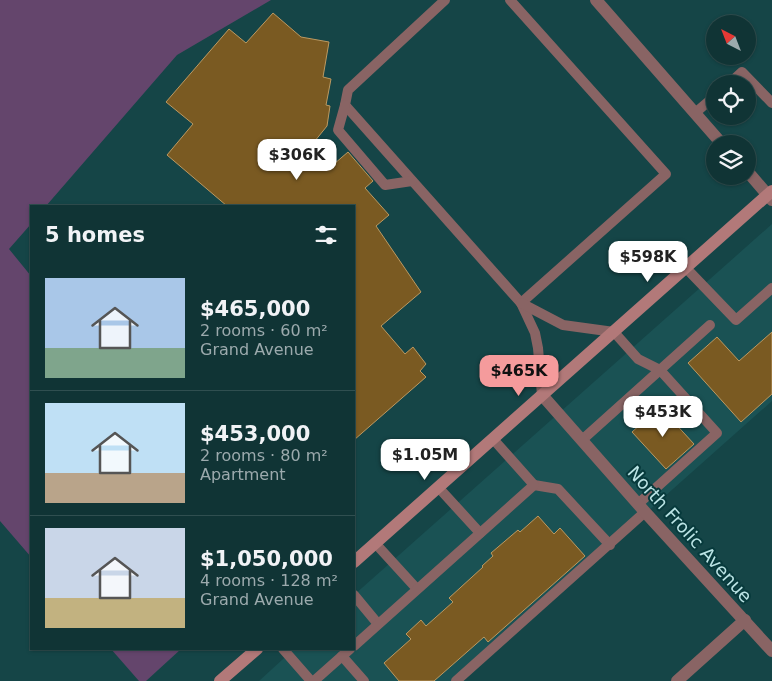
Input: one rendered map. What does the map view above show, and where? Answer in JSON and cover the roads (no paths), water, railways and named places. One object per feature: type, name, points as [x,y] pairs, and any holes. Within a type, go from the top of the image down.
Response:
[{"type":"main road","points":[[355,561],[770,196]]},
{"type":"main road","points":[[220,681],[256,650]]},
{"type":"street","points":[[596,0],[714,135]]},
{"type":"street","points":[[756,181],[770,196]]},
{"type":"street","name":"North Frolic Avenue","points":[[542,395],[641,508],[772,651]]},
{"type":"street","points":[[677,681],[745,620]]},
{"type":"lane","points":[[412,181],[385,185],[338,130],[348,90],[445,0]]},
{"type":"lane","points":[[510,0],[666,174],[521,303]]},
{"type":"lane","points":[[756,86],[772,103]]},
{"type":"lane","points":[[695,113],[706,104]]},
{"type":"lane","points":[[345,105],[521,303],[535,333],[542,395]]},
{"type":"lane","points":[[686,268],[736,320],[772,288]]},
{"type":"lane","points":[[456,681],[610,545],[641,508],[717,433],[660,370],[638,359],[614,332],[563,325],[521,303]]},
{"type":"lane","points":[[582,440],[710,325]]},
{"type":"lane","points":[[492,439],[534,485],[558,489],[610,545]]},
{"type":"lane","points":[[355,645],[534,485]]},
{"type":"lane","points":[[438,487],[480,533]]},
{"type":"lane","points":[[376,543],[417,589]]},
{"type":"lane","points":[[355,596],[378,624]]},
{"type":"lane","points":[[284,650],[312,681],[349,650]]},
{"type":"lane","points":[[342,656],[364,681]]}]
